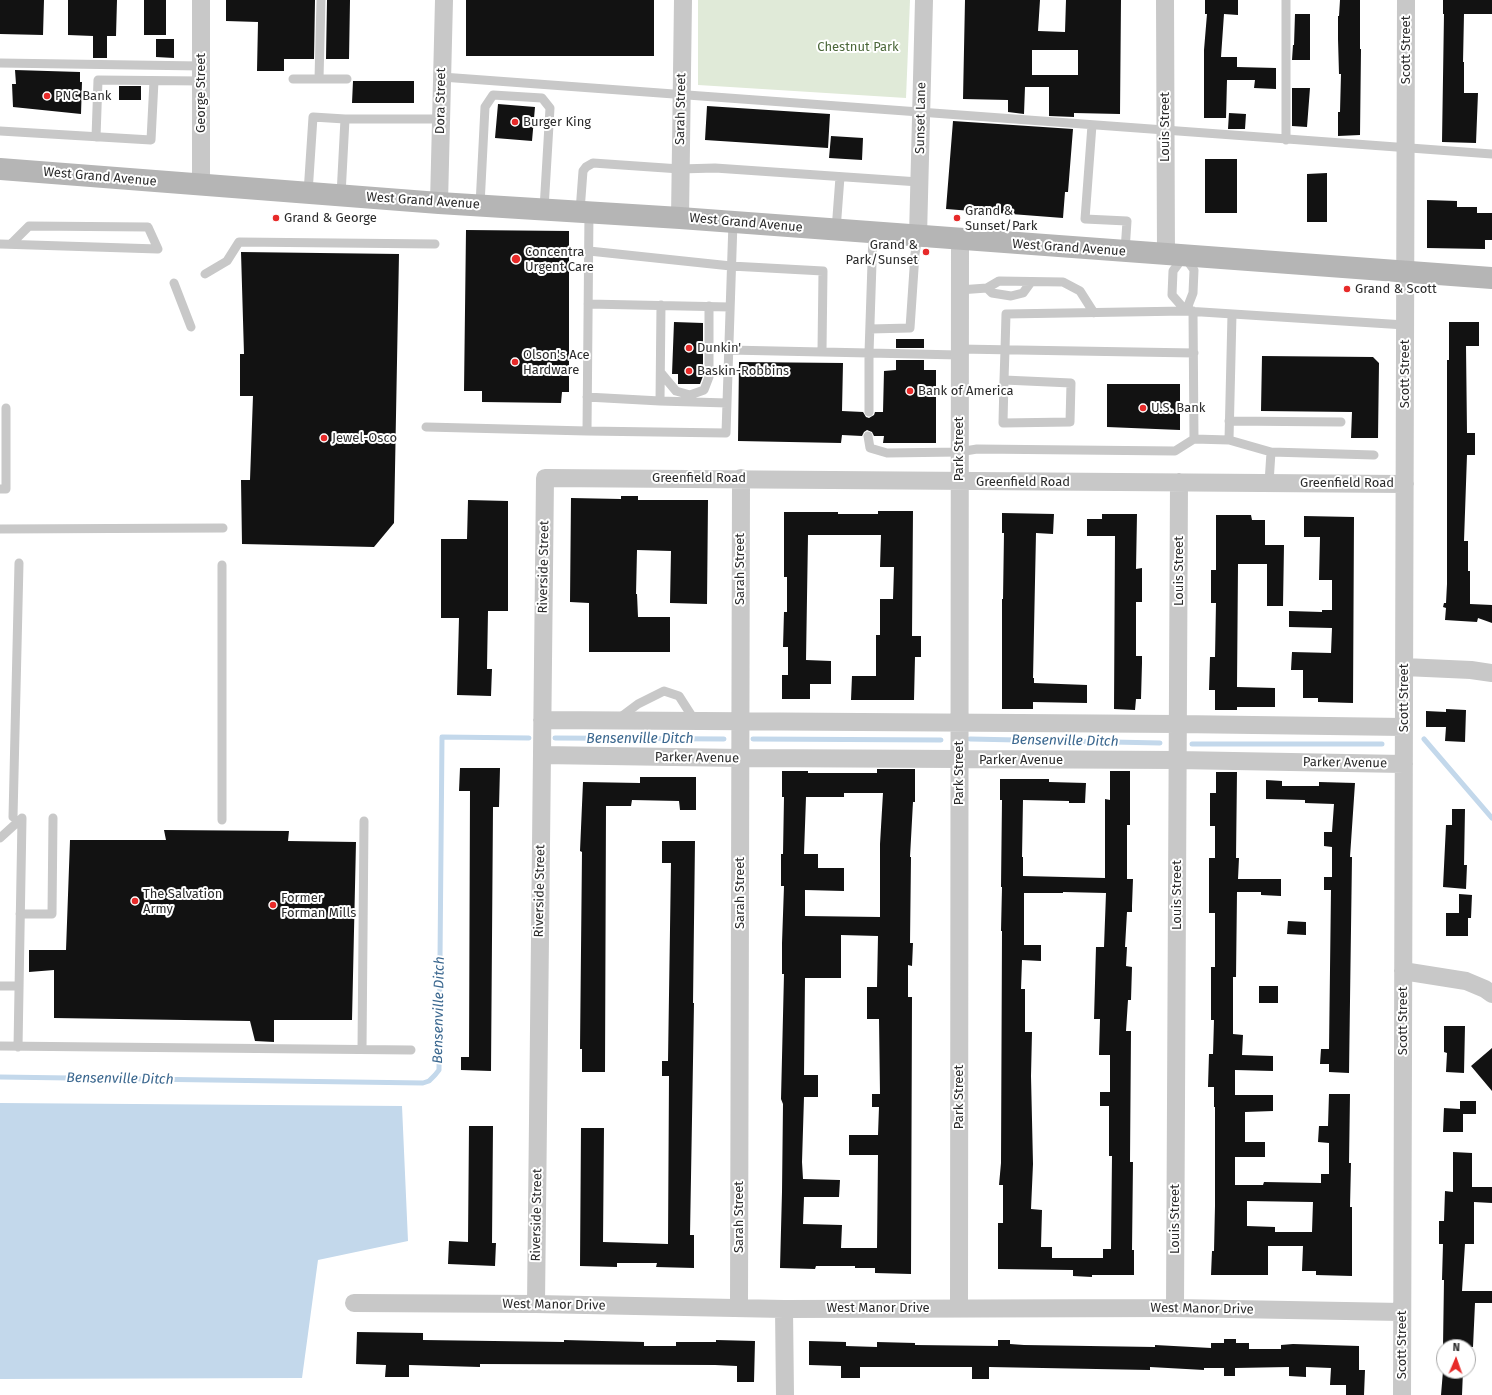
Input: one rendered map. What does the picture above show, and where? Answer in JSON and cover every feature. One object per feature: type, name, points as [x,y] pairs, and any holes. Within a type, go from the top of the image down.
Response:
[{"type":"main road","name":"West Grand Avenue","points":[[0,169],[439,203],[680,218],[1492,278]]},
{"type":"street","name":"George Street","points":[[201,0],[201,185]]},
{"type":"street","name":"Dora Street","points":[[439,203],[444,0]]},
{"type":"street","name":"Sarah Street","points":[[680,218],[683,0]]},
{"type":"street","name":"Sunset Lane","points":[[918,236],[924,0]]},
{"type":"street","name":"Louis Street","points":[[1165,0],[1165,131],[1175,255]]},
{"type":"street","name":"Scott Street","points":[[1402,1395],[1406,0]]},
{"type":"street","name":"Park Street","points":[[959,1307],[960,239]]},
{"type":"street","name":"Greenfield Road","points":[[545,478],[741,478],[1405,484]]},
{"type":"street","name":"Riverside Street","points":[[536,1304],[545,478]]},
{"type":"street","name":"Sarah Street","points":[[739,1307],[739,721],[741,478]]},
{"type":"street","name":"Louis Street","points":[[1175,1308],[1179,482]]},
{"type":"street","points":[[1404,667],[1471,670],[1492,673]]},
{"type":"street","points":[[542,720],[1178,724],[1404,728]]},
{"type":"street","name":"Parker Avenue","points":[[542,755],[959,760],[1178,760],[1404,764]]},
{"type":"street","points":[[1403,971],[1466,981],[1485,988],[1492,994]]},
{"type":"street","name":"West Manor Drive","points":[[354,1303],[536,1304],[784,1309],[959,1307],[1175,1308],[1402,1312]]},
{"type":"street","points":[[784,1309],[785,1395]]},
{"type":"lane","points":[[319,79],[321,0]]},
{"type":"lane","points":[[1286,0],[1286,140]]},
{"type":"lane","points":[[0,64],[201,73]]},
{"type":"lane","points":[[96,137],[98,80],[154,81],[201,73]]},
{"type":"lane","points":[[442,77],[1492,154]]},
{"type":"lane","points":[[293,79],[347,80]]},
{"type":"lane","points":[[0,131],[151,140],[154,81]]},
{"type":"lane","points":[[480,205],[485,107],[493,95],[542,98],[550,108],[544,209]]},
{"type":"lane","points":[[308,193],[313,117],[345,119],[441,119]]},
{"type":"lane","points":[[341,195],[345,119]]},
{"type":"lane","points":[[1092,125],[1086,219],[1127,221],[1125,252]]},
{"type":"lane","points":[[587,431],[589,251],[583,171],[586,167],[593,163],[680,169],[715,168],[919,182]]},
{"type":"lane","points":[[836,230],[840,177]]},
{"type":"lane","points":[[426,427],[726,433],[733,222]]},
{"type":"lane","points":[[0,244],[158,249],[148,227],[29,226],[11,244]]},
{"type":"lane","points":[[869,412],[869,353],[873,233]]},
{"type":"lane","points":[[870,329],[910,328],[915,254],[918,236]]},
{"type":"lane","points":[[205,274],[227,261],[239,242],[435,244]]},
{"type":"lane","points":[[589,251],[731,266],[823,271],[822,351]]},
{"type":"lane","points":[[1175,255],[1172,295],[1189,311]]},
{"type":"lane","points":[[1175,255],[1194,270],[1193,293],[1189,311],[1194,353],[1194,439]]},
{"type":"lane","points":[[959,290],[987,288],[999,281],[1063,282],[1080,291],[1094,312]]},
{"type":"lane","points":[[987,288],[992,293],[1011,296],[1023,292],[1031,282]]},
{"type":"lane","points":[[174,283],[191,328]]},
{"type":"lane","points":[[588,304],[730,307]]},
{"type":"lane","points":[[660,401],[661,305]]},
{"type":"lane","points":[[661,373],[676,392],[690,395],[704,390],[709,377],[709,306]]},
{"type":"lane","points":[[1004,380],[1071,384],[1070,422],[1003,423],[1004,380],[1006,314],[1189,311],[1405,325]]},
{"type":"lane","points":[[1229,440],[1232,314]]},
{"type":"lane","points":[[728,350],[869,353],[1005,350],[1194,353]]},
{"type":"lane","points":[[587,397],[727,403]]},
{"type":"lane","points":[[3,489],[6,408]]},
{"type":"lane","points":[[1229,421],[1341,422]]},
{"type":"lane","points":[[868,436],[870,448],[887,453],[959,452],[977,449],[1175,451],[1194,439],[1229,440],[1270,452],[1374,455]]},
{"type":"lane","points":[[1270,452],[1270,483]]},
{"type":"lane","points":[[0,529],[222,528]]},
{"type":"lane","points":[[18,1046],[20,914],[17,817],[19,563]]},
{"type":"lane","points":[[222,565],[222,820]]},
{"type":"lane","points":[[615,720],[638,704],[664,691],[678,696],[695,720]]},
{"type":"lane","points":[[0,838],[17,817]]},
{"type":"lane","points":[[20,914],[52,914],[52,818]]},
{"type":"lane","points":[[362,1049],[364,821]]},
{"type":"lane","points":[[0,986],[19,986]]},
{"type":"lane","points":[[0,1046],[411,1050]]},
{"type":"green space","name":"Chestnut Park","points":[[698,0],[910,0],[906,98],[698,85]]},
{"type":"water","points":[[0,1103],[402,1106],[408,1241],[318,1260],[302,1378],[0,1379]]},
{"type":"building","points":[[0,0],[44,0],[43,35],[0,34]]},
{"type":"building","points":[[68,0],[117,0],[116,36],[107,36],[107,58],[93,58],[93,36],[68,35]]},
{"type":"building","points":[[144,0],[166,0],[166,35],[144,35]]},
{"type":"building","points":[[226,0],[315,0],[314,59],[284,59],[284,71],[257,71],[258,22],[226,21]]},
{"type":"building","points":[[327,0],[350,0],[349,59],[326,59]]},
{"type":"building","points":[[466,0],[654,0],[654,56],[466,56]]},
{"type":"building","points":[[965,0],[1040,0],[1038,31],[1065,32],[1066,0],[1121,0],[1120,114],[1074,113],[1074,117],[1049,116],[1049,87],[1025,87],[1024,114],[1008,112],[1008,100],[963,99]],"holes":[[[1032,50],[1078,50],[1078,75],[1032,75]]]},
{"type":"building","points":[[1205,0],[1238,0],[1238,15],[1224,14],[1221,57],[1237,57],[1237,67],[1276,68],[1276,89],[1254,88],[1255,80],[1227,80],[1226,118],[1204,118],[1204,50],[1207,14],[1205,14]]},
{"type":"building","points":[[1340,0],[1360,0],[1360,135],[1338,136],[1341,74],[1339,74],[1338,39]]},
{"type":"building","points":[[1443,0],[1492,0],[1492,14],[1464,14],[1464,93],[1478,93],[1476,143],[1442,142]]},
{"type":"building","points":[[1295,14],[1310,14],[1310,60],[1292,60]]},
{"type":"building","points":[[156,39],[174,39],[174,58],[156,57]]},
{"type":"building","name":"PNC Bank","points":[[15,70],[80,72],[80,82],[82,82],[81,114],[13,107],[12,84],[16,84]]},
{"type":"building","points":[[353,81],[414,81],[414,103],[352,103]]},
{"type":"building","points":[[119,86],[141,86],[141,100],[119,100]]},
{"type":"building","points":[[1292,88],[1310,88],[1307,127],[1292,126]]},
{"type":"building","name":"Burger King","points":[[498,104],[535,107],[532,141],[495,138]]},
{"type":"building","points":[[707,106],[830,114],[828,148],[705,140]]},
{"type":"building","points":[[1229,113],[1246,114],[1245,129],[1228,129]]},
{"type":"building","points":[[953,121],[1073,129],[1068,192],[1065,192],[1063,218],[946,209]]},
{"type":"building","points":[[831,136],[863,138],[862,160],[829,158]]},
{"type":"building","points":[[1205,159],[1237,159],[1237,213],[1205,213]]},
{"type":"building","points":[[1327,173],[1327,222],[1307,222],[1307,174]]},
{"type":"building","points":[[1427,200],[1457,201],[1457,207],[1477,207],[1477,213],[1492,213],[1492,240],[1485,240],[1485,249],[1427,248]]},
{"type":"building","points":[[466,230],[569,231],[569,392],[562,392],[561,403],[482,402],[482,391],[464,391]]},
{"type":"building","name":"Jewel-Osco","points":[[241,252],[399,254],[394,523],[374,547],[242,544],[241,480],[250,480],[253,396],[240,396],[240,354],[244,354]]},
{"type":"building","name":"Dunkin'","points":[[674,322],[703,323],[703,376],[700,384],[678,384],[678,374],[672,374]]},
{"type":"building","points":[[1449,322],[1479,322],[1479,346],[1466,346],[1467,433],[1475,433],[1475,455],[1467,455],[1464,541],[1468,541],[1470,604],[1492,605],[1492,623],[1478,618],[1477,622],[1445,620],[1446,608],[1443,607],[1444,603],[1446,603],[1447,584],[1447,360],[1449,360]]},
{"type":"building","points":[[896,339],[924,339],[924,348],[896,348]]},
{"type":"building","points":[[1262,356],[1373,357],[1379,363],[1378,438],[1351,438],[1352,412],[1261,411]]},
{"type":"building","points":[[896,360],[924,360],[924,370],[936,370],[936,443],[883,443],[884,436],[874,436],[872,432],[867,430],[862,436],[842,435],[841,443],[738,441],[739,362],[843,363],[842,411],[863,412],[866,417],[869,418],[874,415],[875,412],[883,412],[884,371],[896,370]]},
{"type":"building","name":"U.S. Bank","points":[[1107,384],[1180,384],[1180,430],[1107,427]]},
{"type":"building","points":[[621,496],[638,496],[638,500],[708,500],[707,604],[670,603],[671,551],[637,550],[636,594],[638,617],[670,617],[670,652],[589,652],[589,603],[570,602],[571,498],[621,499]]},
{"type":"building","points":[[468,500],[508,501],[508,611],[488,611],[487,669],[492,669],[491,696],[457,695],[459,618],[441,618],[441,539],[467,539]]},
{"type":"building","points":[[878,511],[913,511],[912,636],[921,636],[921,657],[915,657],[914,700],[851,700],[852,676],[876,676],[876,635],[880,635],[880,599],[893,599],[894,567],[880,567],[881,535],[808,535],[806,660],[831,661],[831,684],[810,684],[810,699],[782,699],[782,675],[788,675],[788,647],[783,647],[784,612],[787,612],[787,577],[784,577],[784,512],[878,514]]},
{"type":"building","points":[[1002,513],[1054,514],[1053,534],[1036,533],[1033,678],[1034,683],[1087,685],[1087,703],[1033,702],[1033,709],[1002,709],[1002,599],[1004,533],[1002,533]]},
{"type":"building","points":[[1102,514],[1137,514],[1136,569],[1142,568],[1142,602],[1136,602],[1136,656],[1142,656],[1142,663],[1141,699],[1136,699],[1135,710],[1114,709],[1115,536],[1087,536],[1087,519],[1102,519]]},
{"type":"building","points":[[1216,515],[1251,515],[1252,520],[1265,520],[1265,545],[1284,545],[1283,606],[1267,606],[1267,564],[1238,564],[1237,687],[1275,688],[1275,707],[1237,707],[1237,710],[1215,710],[1215,690],[1209,690],[1210,657],[1215,657],[1216,603],[1211,603],[1211,570],[1216,570]]},
{"type":"building","points":[[1304,516],[1354,517],[1353,703],[1318,702],[1318,698],[1303,698],[1303,670],[1291,670],[1292,652],[1331,653],[1332,628],[1289,627],[1289,611],[1322,612],[1322,610],[1332,610],[1332,580],[1319,580],[1320,537],[1304,537]]},
{"type":"building","points":[[1446,709],[1466,710],[1465,742],[1445,741],[1446,727],[1426,727],[1426,711],[1446,712]]},
{"type":"building","points":[[460,768],[500,768],[499,807],[493,807],[491,1071],[461,1070],[461,1057],[469,1057],[470,791],[459,791]]},
{"type":"building","points":[[877,769],[915,769],[915,802],[913,802],[910,857],[910,943],[913,943],[912,966],[908,965],[908,997],[912,997],[911,1274],[875,1273],[875,1268],[855,1268],[855,1266],[816,1266],[815,1269],[780,1268],[783,1104],[781,1099],[784,974],[782,974],[782,943],[784,886],[781,886],[784,797],[782,797],[782,771],[808,771],[808,773],[877,773]],"holes":[[[844,793],[883,793],[880,844],[880,917],[805,916],[805,890],[844,891],[844,868],[818,868],[818,854],[804,854],[806,797],[844,797]],[[841,935],[878,936],[877,987],[867,987],[867,1019],[879,1019],[880,1094],[872,1094],[872,1107],[879,1107],[878,1135],[849,1135],[849,1155],[878,1155],[877,1248],[841,1248],[842,1225],[803,1224],[804,1197],[839,1197],[840,1180],[803,1179],[802,1162],[804,1097],[818,1097],[818,1075],[804,1075],[805,978],[841,978]]]},
{"type":"building","points":[[1110,771],[1130,771],[1130,825],[1127,825],[1127,879],[1133,879],[1132,912],[1127,912],[1125,947],[1127,947],[1126,966],[1132,967],[1131,1000],[1128,1000],[1126,1031],[1131,1031],[1130,1162],[1133,1162],[1132,1250],[1134,1250],[1134,1275],[1092,1275],[1092,1277],[1073,1276],[1073,1270],[998,1269],[998,1223],[1003,1223],[1003,1185],[999,1185],[1001,1163],[1002,931],[1002,800],[1000,800],[1000,779],[1049,779],[1049,782],[1086,783],[1085,803],[1069,803],[1069,801],[1023,800],[1023,876],[1105,878],[1105,799],[1110,800]],"holes":[[[1024,893],[1106,893],[1104,947],[1096,947],[1094,1019],[1100,1019],[1099,1055],[1110,1055],[1110,1092],[1100,1092],[1100,1106],[1109,1106],[1109,1156],[1112,1156],[1111,1249],[1103,1249],[1103,1258],[1052,1258],[1052,1247],[1041,1247],[1042,1210],[1031,1209],[1033,1164],[1031,1076],[1032,1032],[1025,1032],[1025,989],[1021,989],[1022,960],[1041,961],[1041,945],[1024,945]]]},
{"type":"building","points":[[1216,772],[1237,772],[1236,858],[1239,858],[1238,879],[1281,879],[1281,896],[1261,895],[1261,892],[1237,892],[1236,977],[1233,977],[1233,1034],[1243,1035],[1242,1055],[1273,1056],[1273,1071],[1235,1070],[1235,1095],[1273,1095],[1273,1111],[1245,1112],[1245,1142],[1265,1142],[1265,1157],[1235,1157],[1235,1185],[1263,1185],[1264,1182],[1321,1183],[1321,1174],[1329,1174],[1329,1143],[1318,1142],[1319,1126],[1328,1126],[1329,1094],[1350,1094],[1349,1163],[1351,1163],[1350,1207],[1352,1207],[1352,1276],[1316,1275],[1316,1271],[1302,1271],[1303,1246],[1268,1246],[1268,1275],[1211,1275],[1212,1251],[1214,1251],[1215,1107],[1214,1087],[1208,1087],[1209,1054],[1213,1054],[1214,1020],[1211,1020],[1211,967],[1215,967],[1215,913],[1209,913],[1209,858],[1215,858],[1215,826],[1210,826],[1210,793],[1216,793]],"holes":[[[1247,1201],[1313,1202],[1312,1232],[1275,1232],[1275,1227],[1247,1226]]]},
{"type":"building","points":[[640,777],[696,777],[696,810],[680,810],[679,801],[632,800],[631,806],[606,806],[605,1072],[582,1072],[582,1049],[580,1049],[582,852],[580,851],[583,782],[640,783]]},
{"type":"building","points":[[1266,780],[1282,781],[1282,786],[1319,786],[1319,782],[1355,783],[1350,857],[1352,857],[1349,1073],[1329,1072],[1329,1064],[1320,1064],[1321,1049],[1329,1049],[1331,890],[1324,890],[1324,877],[1332,877],[1332,847],[1324,846],[1324,832],[1332,832],[1334,804],[1305,803],[1305,800],[1266,799]]},
{"type":"building","points":[[1452,809],[1465,809],[1464,865],[1467,865],[1466,889],[1443,887],[1446,825],[1452,825]]},
{"type":"building","points":[[164,830],[289,831],[288,841],[356,842],[352,1020],[274,1020],[274,1042],[255,1041],[250,1021],[54,1018],[54,970],[29,972],[29,950],[66,950],[70,840],[166,840]]},
{"type":"building","points":[[662,841],[695,841],[690,1235],[694,1235],[694,1268],[656,1267],[657,1263],[617,1263],[617,1267],[580,1266],[581,1128],[604,1128],[603,1242],[668,1244],[669,1076],[662,1076],[662,1061],[668,1061],[671,863],[662,863]]},
{"type":"building","points":[[1459,894],[1472,895],[1471,918],[1468,918],[1468,936],[1446,936],[1446,913],[1459,913]]},
{"type":"building","points":[[1288,921],[1306,922],[1306,935],[1287,934]]},
{"type":"building","points":[[1259,986],[1278,986],[1278,1003],[1259,1003]]},
{"type":"building","points":[[1444,1026],[1465,1026],[1464,1073],[1446,1072],[1447,1053],[1444,1052]]},
{"type":"building","points":[[1492,1048],[1492,1091],[1471,1066]]},
{"type":"building","points":[[1460,1101],[1476,1101],[1476,1114],[1463,1114],[1463,1132],[1443,1132],[1444,1108],[1460,1109]]},
{"type":"building","points":[[469,1126],[493,1126],[492,1243],[496,1243],[495,1266],[448,1264],[449,1241],[468,1242]]},
{"type":"building","points":[[1453,1152],[1472,1153],[1472,1187],[1492,1187],[1492,1203],[1474,1202],[1474,1244],[1465,1244],[1462,1291],[1492,1291],[1492,1303],[1475,1303],[1473,1339],[1443,1339],[1443,1244],[1439,1244],[1439,1221],[1444,1221],[1445,1191],[1453,1192]]},
{"type":"building","points":[[357,1332],[423,1333],[423,1340],[564,1342],[564,1340],[644,1342],[644,1346],[676,1346],[676,1342],[716,1342],[716,1340],[755,1341],[754,1382],[737,1382],[737,1366],[715,1365],[480,1364],[480,1367],[409,1365],[409,1377],[385,1377],[386,1365],[356,1364]]},
{"type":"building","points":[[1224,1339],[1236,1339],[1236,1343],[1249,1343],[1249,1349],[1281,1349],[1281,1345],[1293,1344],[1359,1346],[1359,1370],[1365,1370],[1364,1395],[1346,1395],[1346,1385],[1330,1385],[1331,1368],[1306,1367],[1306,1377],[1289,1376],[1289,1367],[1235,1368],[1235,1376],[1224,1376],[1224,1368],[1204,1368],[1204,1370],[1150,1367],[1150,1370],[989,1367],[989,1379],[972,1379],[972,1367],[860,1367],[860,1378],[841,1378],[841,1366],[809,1365],[809,1341],[846,1342],[846,1346],[877,1347],[877,1342],[915,1343],[915,1345],[998,1346],[998,1340],[1010,1340],[1010,1344],[1024,1345],[1155,1347],[1155,1345],[1211,1348],[1211,1343],[1224,1343]]},
{"type":"building","points":[[1442,1379],[1463,1379],[1462,1395],[1441,1395]]},
{"type":"waterway","name":"Bensenville Ditch","points":[[0,1077],[423,1083],[429,1081],[439,1070],[442,737],[529,738]]},
{"type":"waterway","name":"Bensenville Ditch","points":[[555,738],[724,739]]},
{"type":"waterway","name":"Bensenville Ditch","points":[[753,739],[941,740]]},
{"type":"waterway","name":"Bensenville Ditch","points":[[970,739],[1160,743]]},
{"type":"waterway","name":"Bensenville Ditch","points":[[1424,739],[1492,818]]},
{"type":"waterway","name":"Bensenville Ditch","points":[[1192,744],[1382,744]]},
{"type":"place","name":"PNC Bank","points":[[47,96]]},
{"type":"place","name":"Burger King","points":[[515,122]]},
{"type":"place","name":"Grand & George","points":[[276,218]]},
{"type":"place","name":"Grand & Sunset/Park","points":[[957,218]]},
{"type":"place","name":"Grand & Park/Sunset","points":[[926,252]]},
{"type":"place","name":"Concentra Urgent Care","points":[[516,259]]},
{"type":"place","name":"Grand & Scott","points":[[1347,289]]},
{"type":"place","name":"Dunkin'","points":[[689,348]]},
{"type":"place","name":"Olson's Ace Hardware","points":[[515,362]]},
{"type":"place","name":"Baskin-Robbins","points":[[689,371]]},
{"type":"place","name":"Bank of America","points":[[910,391]]},
{"type":"place","name":"U.S. Bank","points":[[1143,408]]},
{"type":"place","name":"Jewel-Osco","points":[[324,438]]},
{"type":"place","name":"The Salvation Army","points":[[135,901]]},
{"type":"place","name":"Former Forman Mills","points":[[273,905]]}]
